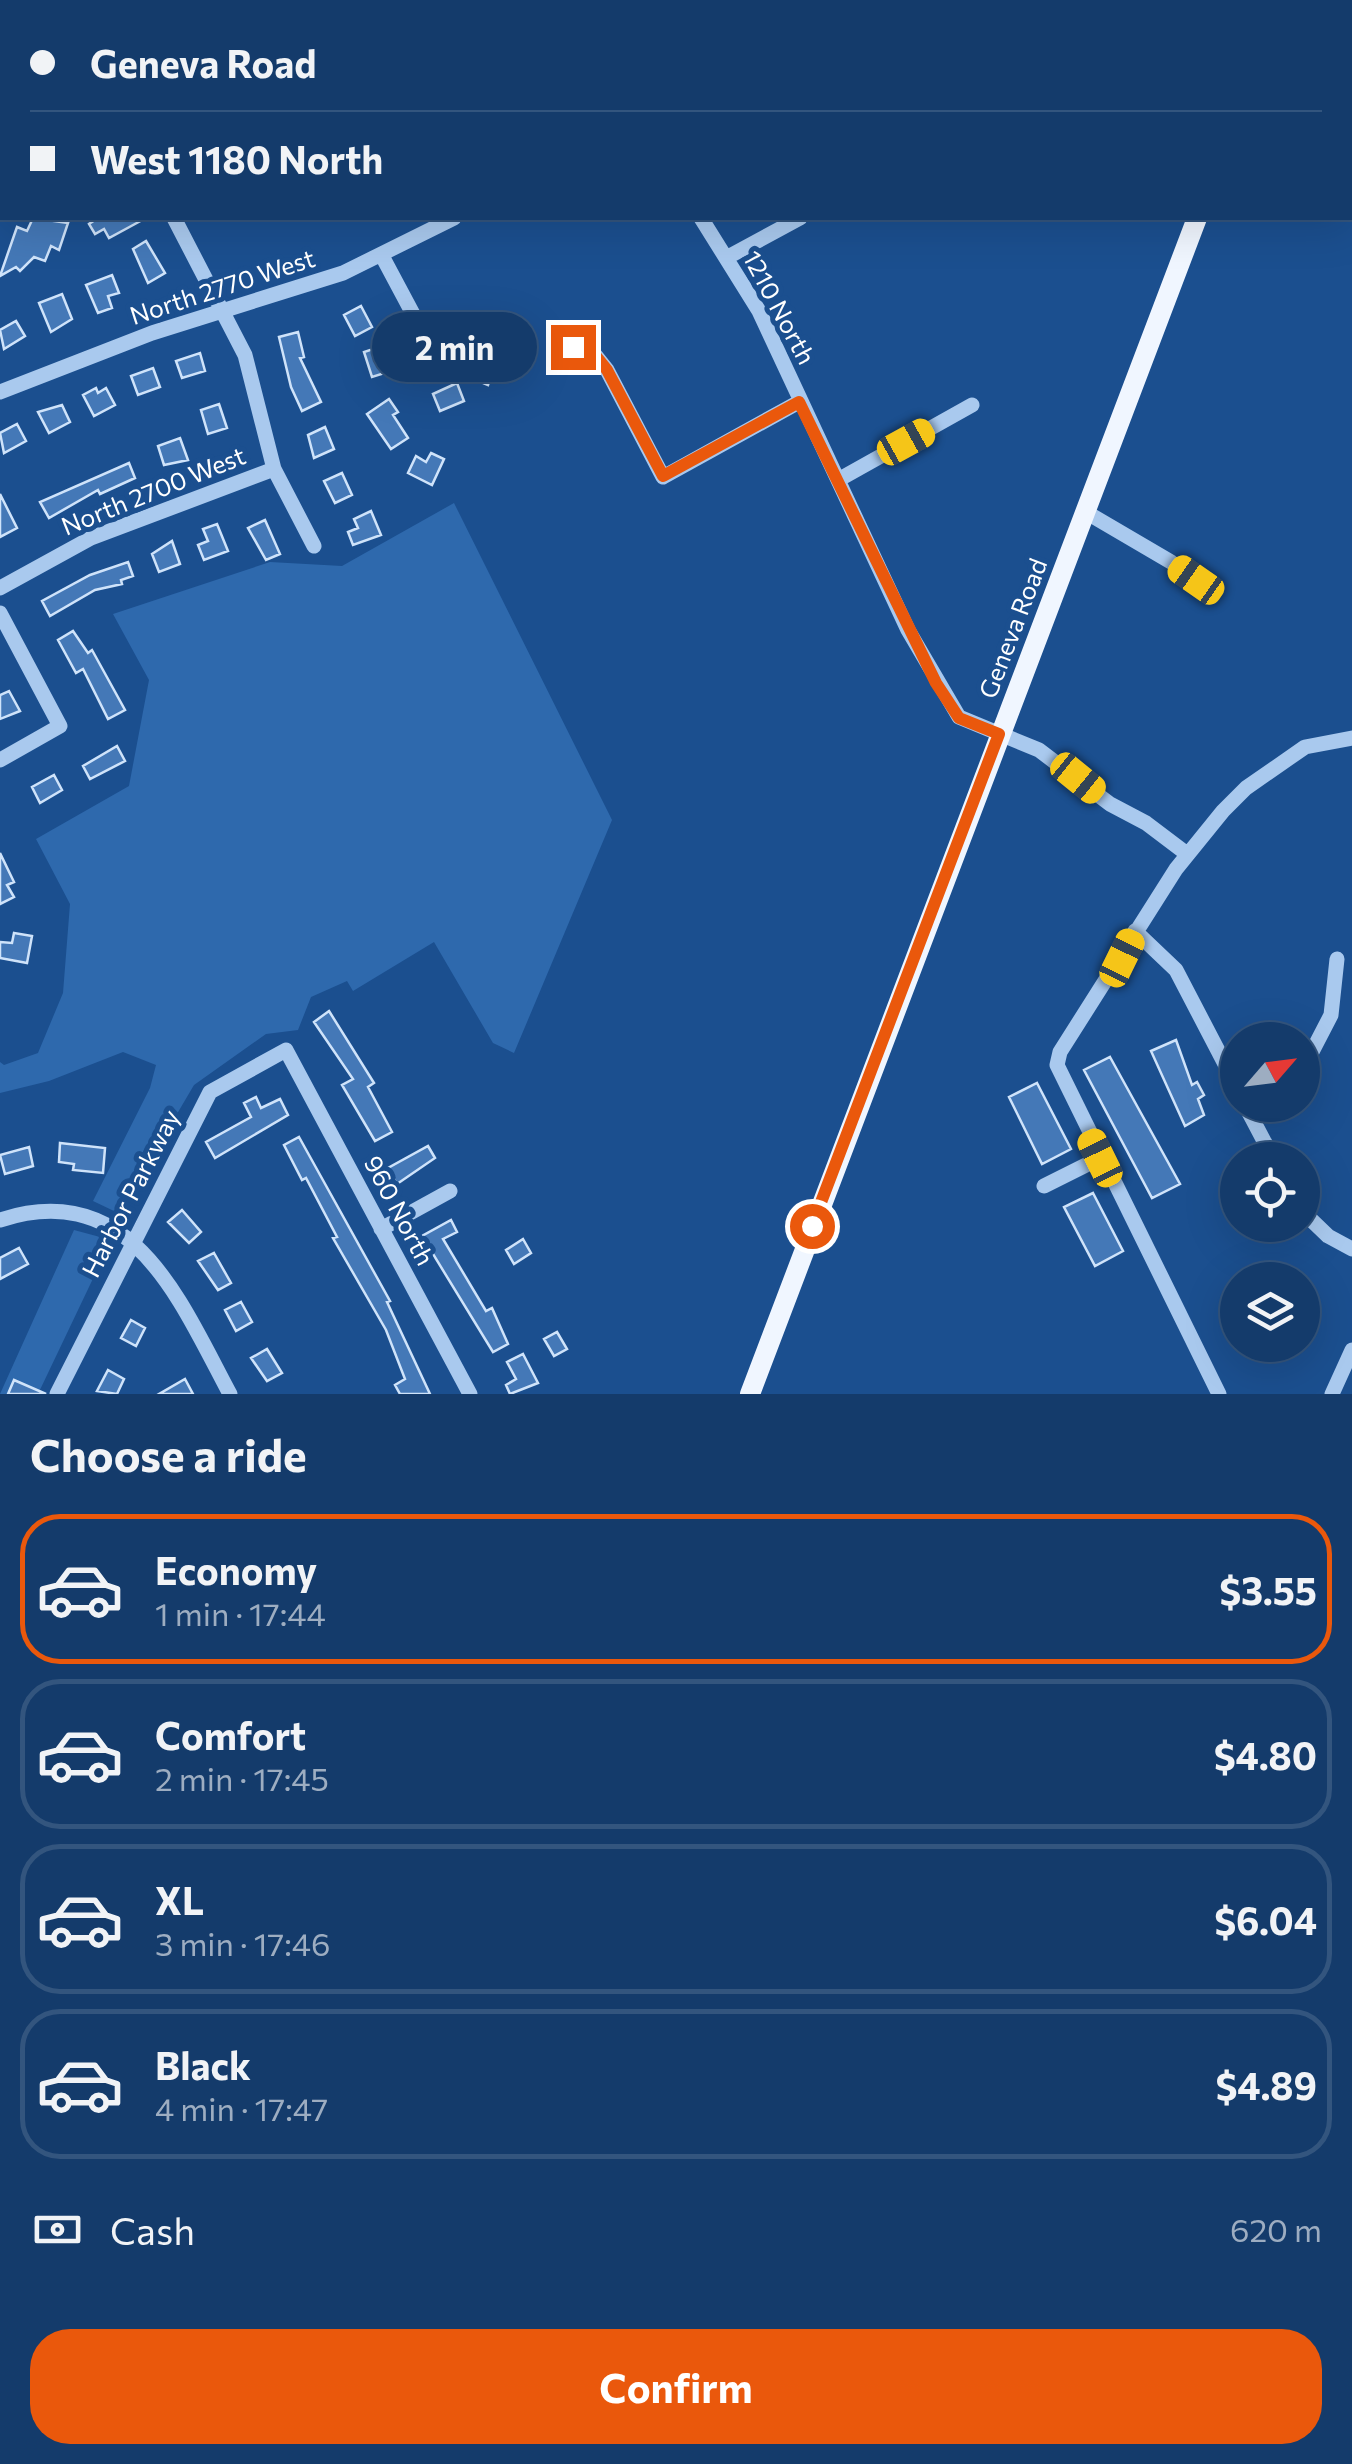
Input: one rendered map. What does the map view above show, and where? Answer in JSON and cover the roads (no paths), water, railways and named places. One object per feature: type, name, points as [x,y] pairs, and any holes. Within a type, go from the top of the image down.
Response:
[{"type":"main road","name":"Geneva Road","points":[[750,1394],[1196,220]]},
{"type":"street","points":[[175,220],[245,355],[274,469],[314,546]]},
{"type":"street","name":"North 2770 West","points":[[0,392],[224,310],[343,274],[450,220]]},
{"type":"street","name":"1210 North","points":[[703,220],[760,311],[799,402],[936,683],[959,718],[1040,750],[1110,804],[1146,823],[1187,854]]},
{"type":"street","points":[[726,258],[796,220]]},
{"type":"street","points":[[380,254],[429,344]]},
{"type":"street","points":[[573,347],[591,350],[607,370],[663,476],[799,402]]},
{"type":"street","points":[[838,480],[972,406]]},
{"type":"street","name":"North 2700 West","points":[[0,588],[92,538],[274,469]]},
{"type":"street","points":[[1084,511],[1171,562],[1207,591]]},
{"type":"street","points":[[0,613],[60,726],[0,760]]},
{"type":"street","points":[[1219,1394],[1057,1065],[1135,930],[1156,906],[1187,854],[1223,810],[1275,766],[1305,747],[1352,738]]},
{"type":"street","points":[[1135,930],[1176,970],[1220,1054]]},
{"type":"street","points":[[1320,1036],[1331,1014],[1337,959]]},
{"type":"street","name":"960 North","points":[[286,1050],[470,1394]]},
{"type":"street","name":"Harbor Parkway","points":[[57,1394],[210,1092],[286,1050]]},
{"type":"street","points":[[1044,1186],[1100,1158]]},
{"type":"street","points":[[382,1229],[450,1191]]},
{"type":"street","points":[[0,1220],[40,1211],[80,1215],[118,1231],[152,1258],[230,1394]]},
{"type":"street","points":[[1320,1228],[1352,1249]]},
{"type":"street","points":[[1332,1394],[1352,1350]]}]
